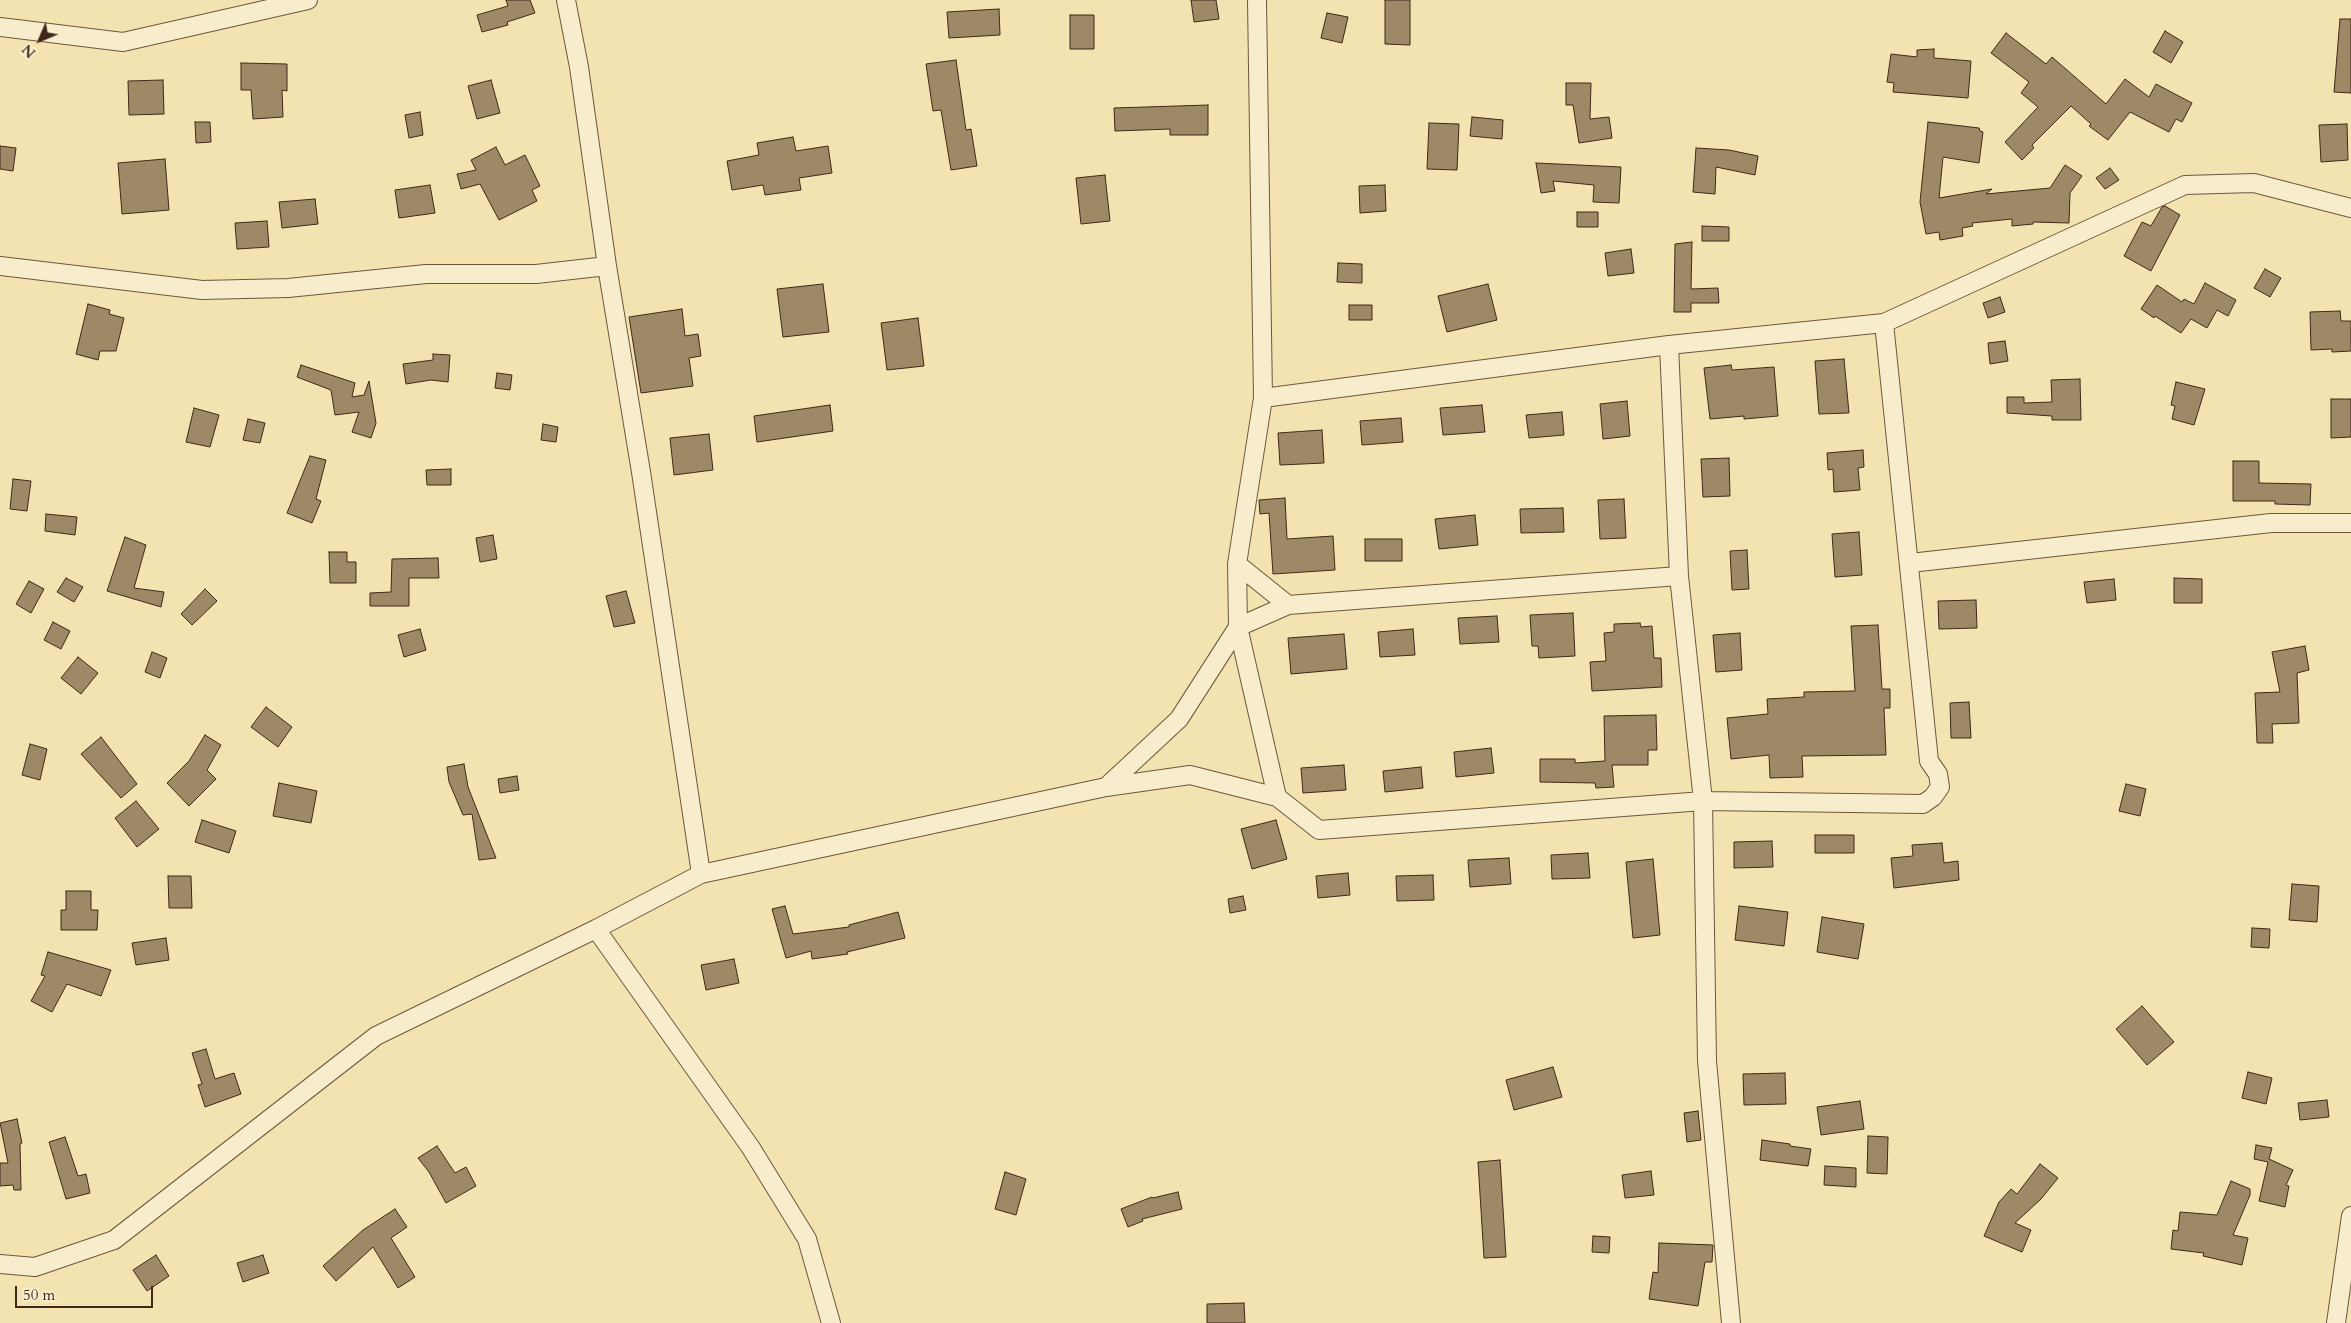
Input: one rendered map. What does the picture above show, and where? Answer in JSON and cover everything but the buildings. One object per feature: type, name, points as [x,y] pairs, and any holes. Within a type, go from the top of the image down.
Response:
[{"type":"street","points":[[0,27],[123,42],[308,0]]},
{"type":"street","points":[[566,0],[579,67],[607,266],[641,472],[701,874]]},
{"type":"street","points":[[1256,0],[1258,12],[1263,398],[1237,564],[1238,627],[1277,797]]},
{"type":"street","points":[[1263,398],[1668,345],[1884,323],[2185,185],[2254,183],[2351,208]]},
{"type":"street","points":[[0,266],[202,290],[288,288],[426,274],[536,274],[607,266]]},
{"type":"street","points":[[0,1264],[35,1267],[114,1240],[376,1036],[596,929],[701,874],[1106,786],[1190,775],[1277,797],[1319,830],[1703,801],[1922,804],[1933,797],[1940,786],[1938,774],[1929,761],[1884,323]]},
{"type":"street","points":[[1668,345],[1679,576],[1703,801],[1707,1061],[1731,1323]]},
{"type":"street","points":[[1910,563],[2270,523],[2351,523]]},
{"type":"street","points":[[1237,564],[1288,605]]},
{"type":"street","points":[[1106,786],[1179,719],[1238,627],[1288,605],[1679,576]]},
{"type":"street","points":[[596,929],[751,1148],[807,1239],[831,1323]]},
{"type":"street","points":[[2336,1323],[2351,1216]]}]
